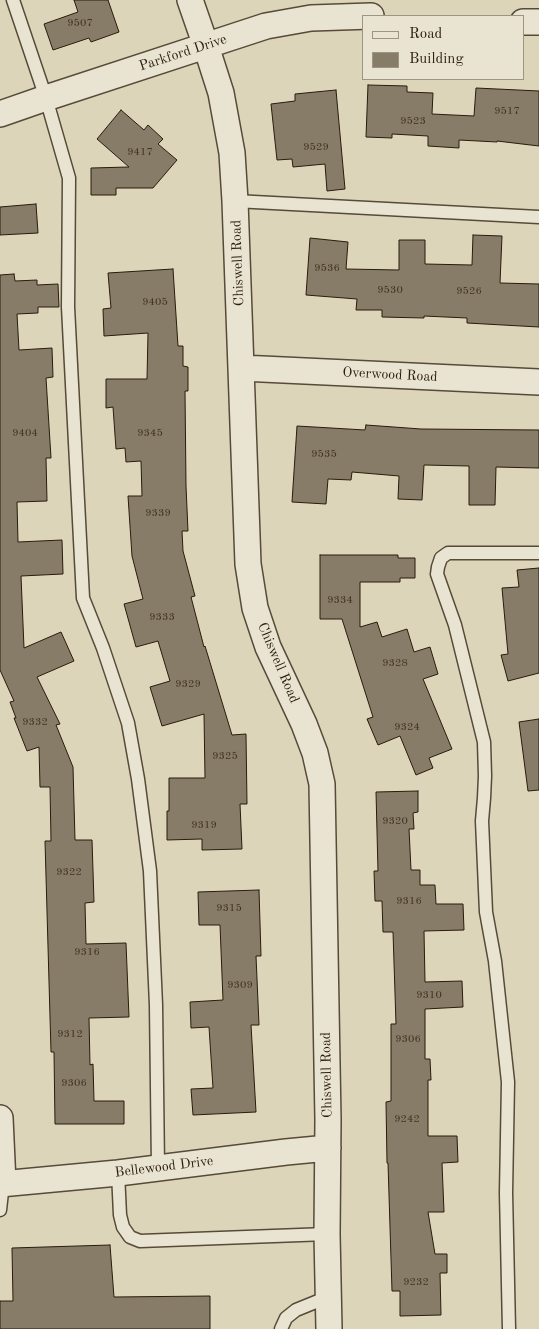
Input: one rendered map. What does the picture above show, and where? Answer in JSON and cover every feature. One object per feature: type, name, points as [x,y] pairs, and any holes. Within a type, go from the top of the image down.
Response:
[{"type":"street","name":"Chiswell Road","points":[[190,0],[223,102],[232,153],[248,564],[255,608],[268,647],[310,739],[322,784],[328,1148],[326,1234],[329,1329]]},
{"type":"street","name":"Parkford Drive","points":[[0,114],[266,26],[311,18],[362,16]]},
{"type":"street","points":[[524,22],[539,22]]},
{"type":"street","name":"Overwood Road","points":[[241,368],[539,382]]},
{"type":"street","points":[[0,1118],[1,1183]]},
{"type":"street","name":"Bellewood Drive","points":[[1,1183],[118,1173],[328,1148]]},
{"type":"lane","points":[[13,0],[46,98],[69,178],[68,307],[83,598],[103,648],[128,723],[138,779],[150,871],[156,1005],[158,1168]]},
{"type":"lane","points":[[235,201],[539,217]]},
{"type":"lane","points":[[509,1329],[506,1193],[508,1082],[495,961],[486,912],[482,821],[485,776],[484,742],[455,625],[437,574],[441,558],[448,553],[539,554]]},
{"type":"lane","points":[[118,1173],[120,1215],[123,1227],[130,1236],[140,1241],[326,1234]]},
{"type":"lane","points":[[0,1210],[1,1183]]},
{"type":"lane","points":[[281,1329],[286,1318],[296,1310],[328,1297]]},
{"type":"building","points":[[74,0],[108,0],[119,32],[91,42],[89,38],[53,50],[44,24],[78,12]]},
{"type":"building","points":[[368,85],[407,86],[407,92],[433,93],[432,114],[474,116],[476,88],[539,91],[539,146],[497,141],[459,140],[459,148],[428,146],[428,136],[392,134],[392,138],[366,137]]},
{"type":"building","points":[[336,90],[345,189],[327,191],[325,164],[293,167],[292,159],[277,160],[271,104],[295,101],[295,94]]},
{"type":"building","points":[[121,110],[144,130],[148,125],[163,139],[158,144],[177,160],[153,188],[116,188],[116,195],[91,195],[91,168],[129,167],[97,139]]},
{"type":"building","points":[[36,204],[38,233],[0,235],[0,207]]},
{"type":"building","points":[[473,235],[502,236],[500,283],[539,284],[539,327],[467,323],[467,318],[382,317],[382,310],[356,310],[357,299],[306,295],[310,238],[348,242],[346,269],[399,270],[399,240],[425,240],[425,264],[472,265]]},
{"type":"building","points":[[173,269],[178,346],[183,346],[183,366],[188,367],[188,391],[185,391],[188,531],[182,531],[183,551],[195,596],[191,597],[204,647],[232,735],[246,734],[247,804],[240,804],[242,849],[202,850],[202,839],[167,840],[169,778],[205,778],[204,714],[162,726],[150,687],[170,681],[158,641],[136,647],[124,604],[143,599],[132,556],[128,496],[142,496],[141,461],[126,462],[125,448],[116,449],[113,407],[106,408],[106,379],[147,379],[148,333],[104,336],[103,309],[111,308],[108,273]]},
{"type":"building","points":[[14,274],[15,281],[37,280],[37,285],[58,284],[59,307],[38,307],[38,313],[17,314],[19,350],[52,348],[53,377],[46,378],[51,458],[46,458],[47,501],[17,502],[18,542],[62,540],[63,574],[21,576],[24,648],[61,632],[74,661],[37,677],[60,724],[56,725],[73,767],[75,840],[92,840],[94,902],[85,903],[86,944],[126,943],[129,1017],[89,1018],[90,1065],[93,1064],[94,1101],[124,1101],[124,1124],[55,1124],[54,1052],[51,1052],[45,841],[51,841],[50,787],[40,787],[39,747],[27,751],[14,718],[16,718],[10,702],[14,701],[0,670],[0,275]]},
{"type":"building","points":[[366,425],[421,429],[539,430],[539,468],[496,467],[495,505],[469,505],[469,466],[424,465],[422,500],[398,499],[399,476],[352,472],[351,480],[328,479],[326,504],[292,502],[297,426],[365,430]]},
{"type":"building","points":[[320,555],[398,555],[398,558],[415,558],[415,578],[400,578],[400,582],[360,582],[360,627],[377,622],[382,637],[407,629],[414,652],[430,647],[438,674],[423,679],[452,749],[429,758],[433,768],[416,775],[400,736],[378,745],[367,719],[373,717],[342,619],[320,619]]},
{"type":"building","points":[[539,568],[539,673],[508,681],[501,655],[508,654],[502,588],[519,587],[517,570]]},
{"type":"building","points":[[539,719],[539,790],[528,791],[519,722]]},
{"type":"building","points":[[418,791],[418,812],[413,813],[414,829],[409,829],[411,870],[420,870],[420,885],[435,885],[436,904],[463,904],[464,930],[424,931],[425,982],[462,981],[463,1007],[425,1009],[425,1059],[430,1059],[431,1080],[428,1080],[428,1136],[457,1136],[458,1162],[442,1163],[444,1212],[428,1212],[435,1254],[447,1254],[447,1273],[440,1273],[441,1315],[400,1316],[400,1291],[392,1291],[387,1163],[386,1102],[391,1101],[391,1024],[396,1024],[393,932],[383,932],[382,901],[375,901],[374,871],[378,871],[376,792]]},
{"type":"building","points":[[259,890],[261,956],[256,956],[259,1025],[251,1025],[256,1112],[193,1115],[191,1089],[213,1088],[209,1027],[191,1028],[190,1002],[223,1000],[220,925],[199,925],[198,892]]},
{"type":"building","points":[[110,1245],[114,1297],[210,1296],[210,1329],[0,1329],[0,1301],[13,1301],[12,1248]]}]
